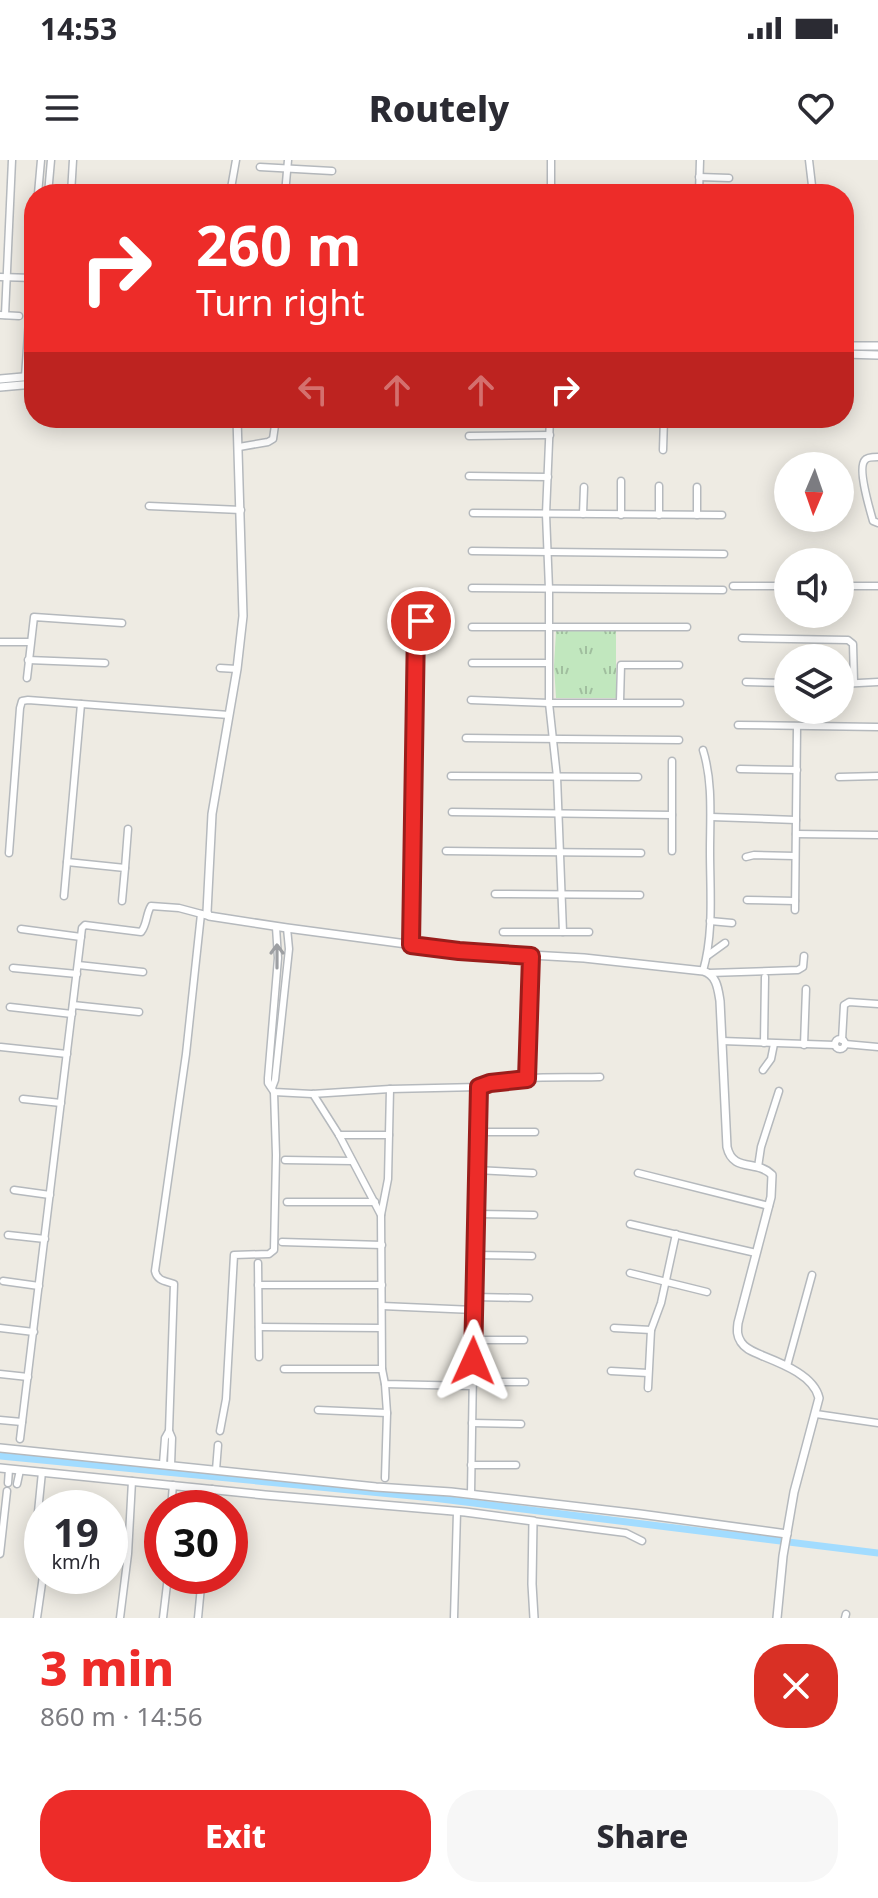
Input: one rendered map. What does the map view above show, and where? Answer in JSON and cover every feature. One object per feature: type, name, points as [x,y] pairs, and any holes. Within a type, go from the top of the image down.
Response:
[{"type":"street","points":[[12,160],[10,206],[4,242],[2,315],[19,316]]},
{"type":"street","points":[[72,184],[73,160]]},
{"type":"street","points":[[232,184],[236,160]]},
{"type":"street","points":[[551,160],[551,184]]},
{"type":"street","points":[[699,184],[700,160]]},
{"type":"street","points":[[809,160],[812,184]]},
{"type":"street","points":[[39,184],[41,162],[51,162],[49,184]]},
{"type":"street","points":[[286,184],[288,164]]},
{"type":"street","points":[[260,167],[288,164],[332,171]]},
{"type":"street","points":[[0,168],[12,169]]},
{"type":"street","points":[[699,177],[729,178]]},
{"type":"street","points":[[40,180],[49,181]]},
{"type":"street","points":[[0,205],[10,206]]},
{"type":"street","points":[[3,277],[24,278]]},
{"type":"street","points":[[854,346],[878,346]]},
{"type":"street","points":[[854,354],[878,355]]},
{"type":"street","points":[[0,379],[24,376]]},
{"type":"street","points":[[0,387],[24,385]]},
{"type":"street","points":[[167,1464],[172,1438],[169,1431],[174,1284],[159,1279],[155,1271],[207,912],[212,814],[243,616],[238,428]]},
{"type":"street","points":[[239,447],[268,442],[273,439],[275,428]]},
{"type":"street","points":[[550,428],[546,514],[549,703],[557,777],[563,932]]},
{"type":"street","points":[[663,450],[664,428]]},
{"type":"street","points":[[469,436],[550,435]]},
{"type":"street","points":[[878,457],[865,460],[862,469],[873,521],[878,523]]},
{"type":"street","points":[[469,476],[548,477]]},
{"type":"street","points":[[621,481],[621,515]]},
{"type":"street","points":[[659,486],[659,515]]},
{"type":"street","points":[[583,514],[584,487]]},
{"type":"street","points":[[697,487],[697,515]]},
{"type":"street","points":[[149,506],[241,510]]},
{"type":"street","points":[[473,513],[722,515]]},
{"type":"street","points":[[472,551],[724,554]]},
{"type":"street","points":[[733,586],[774,586]]},
{"type":"street","points":[[854,586],[878,586]]},
{"type":"street","points":[[472,588],[723,590]]},
{"type":"street","points":[[27,678],[34,617],[122,623]]},
{"type":"street","points":[[411,945],[416,627],[421,621]]},
{"type":"street","points":[[472,627],[687,627]]},
{"type":"street","points":[[848,628],[848,640]]},
{"type":"street","points":[[742,638],[848,640],[853,644]]},
{"type":"street","points":[[0,642],[30,642]]},
{"type":"street","points":[[28,660],[105,663]]},
{"type":"street","points":[[472,663],[548,663]]},
{"type":"street","points":[[620,701],[621,665],[679,665]]},
{"type":"street","points":[[220,668],[237,669]]},
{"type":"street","points":[[746,682],[774,683]]},
{"type":"street","points":[[854,682],[878,682]]},
{"type":"street","points":[[471,700],[680,703]]},
{"type":"street","points":[[9,853],[22,701],[229,715]]},
{"type":"street","points":[[64,896],[81,704]]},
{"type":"street","points":[[738,725],[878,727]]},
{"type":"street","points":[[795,910],[797,727]]},
{"type":"street","points":[[466,738],[679,740]]},
{"type":"street","points":[[703,750],[708,771],[711,817],[706,972],[717,984],[727,1147],[729,1157],[735,1162],[758,1167],[772,1175],[771,1197],[737,1335],[744,1347],[787,1366],[806,1379],[817,1390],[819,1398],[794,1492],[777,1618]]},
{"type":"street","points":[[672,761],[672,851]]},
{"type":"street","points":[[740,769],[797,770]]},
{"type":"street","points":[[451,776],[638,777]]},
{"type":"street","points":[[839,777],[878,776]]},
{"type":"street","points":[[452,812],[672,815]]},
{"type":"street","points":[[711,817],[796,820]]},
{"type":"street","points":[[122,901],[128,829]]},
{"type":"street","points":[[796,834],[878,835]]},
{"type":"street","points":[[446,851],[641,853]]},
{"type":"street","points":[[746,857],[795,856]]},
{"type":"street","points":[[67,862],[125,868]]},
{"type":"street","points":[[495,894],[640,895]]},
{"type":"street","points":[[747,900],[795,901]]},
{"type":"street","points":[[20,1439],[82,928],[85,925],[141,932],[151,906],[179,908],[276,927],[459,951],[584,958],[706,972],[798,970],[803,967],[804,956]]},
{"type":"street","points":[[710,921],[732,923]]},
{"type":"street","points":[[276,927],[278,958],[268,1078],[273,1090],[312,1094],[479,1087],[527,1079],[600,1077]]},
{"type":"street","points":[[220,1431],[226,1399],[234,1255],[269,1254],[274,1250],[276,1155],[273,1090],[289,949],[287,928]]},
{"type":"street","points":[[21,929],[81,937]]},
{"type":"street","points":[[503,932],[589,932]]},
{"type":"street","points":[[707,956],[725,943]]},
{"type":"street","points":[[527,1079],[531,956]]},
{"type":"street","points":[[78,965],[143,972]]},
{"type":"street","points":[[13,968],[77,974]]},
{"type":"street","points":[[764,1043],[765,977]]},
{"type":"street","points":[[804,1045],[806,989]]},
{"type":"street","points":[[722,1041],[835,1045],[842,1049],[844,1005],[849,1002],[878,1004]]},
{"type":"street","points":[[73,1005],[139,1012]]},
{"type":"street","points":[[10,1007],[72,1014]]},
{"type":"street","points":[[844,1042],[878,1047]]},
{"type":"street","points":[[763,1070],[771,1059],[774,1044]]},
{"type":"street","points":[[1,1047],[67,1054]]},
{"type":"street","points":[[471,1494],[479,1087]]},
{"type":"street","points":[[385,1478],[387,1413],[382,1369],[381,1215],[388,1179],[390,1089]]},
{"type":"street","points":[[758,1167],[761,1147],[779,1091]]},
{"type":"street","points":[[312,1094],[339,1135],[381,1215]]},
{"type":"street","points":[[23,1099],[61,1103]]},
{"type":"street","points":[[478,1132],[535,1132]]},
{"type":"street","points":[[339,1135],[389,1135]]},
{"type":"street","points":[[285,1160],[352,1161]]},
{"type":"street","points":[[476,1170],[533,1173]]},
{"type":"street","points":[[638,1173],[769,1206]]},
{"type":"street","points":[[14,1190],[50,1195]]},
{"type":"street","points":[[287,1202],[375,1202]]},
{"type":"street","points":[[475,1214],[534,1215]]},
{"type":"street","points":[[630,1224],[756,1253]]},
{"type":"street","points":[[648,1388],[651,1330],[661,1303],[676,1234]]},
{"type":"street","points":[[8,1235],[45,1239]]},
{"type":"street","points":[[282,1242],[382,1245]]},
{"type":"street","points":[[474,1255],[532,1256]]},
{"type":"street","points":[[258,1263],[259,1357]]},
{"type":"street","points":[[630,1273],[707,1292]]},
{"type":"street","points":[[787,1366],[812,1275]]},
{"type":"street","points":[[3,1281],[39,1286]]},
{"type":"street","points":[[258,1285],[382,1285]]},
{"type":"street","points":[[474,1297],[529,1298]]},
{"type":"street","points":[[382,1306],[474,1310]]},
{"type":"street","points":[[259,1327],[381,1328]]},
{"type":"street","points":[[0,1328],[34,1332]]},
{"type":"street","points":[[614,1328],[651,1330]]},
{"type":"street","points":[[473,1340],[524,1340]]},
{"type":"street","points":[[284,1369],[382,1369]]},
{"type":"street","points":[[611,1371],[648,1373]]},
{"type":"street","points":[[0,1374],[28,1377]]},
{"type":"street","points":[[385,1384],[525,1382]]},
{"type":"street","points":[[318,1410],[387,1413]]},
{"type":"street","points":[[816,1414],[878,1423]]},
{"type":"street","points":[[0,1420],[22,1422]]},
{"type":"street","points":[[472,1423],[521,1424]]},
{"type":"street","points":[[216,1470],[218,1445]]},
{"type":"street","points":[[0,1448],[471,1494],[640,1514],[786,1536]]},
{"type":"street","points":[[471,1465],[516,1465]]},
{"type":"street","points":[[0,1468],[457,1512],[626,1533],[642,1541]]},
{"type":"street","points":[[9,1469],[12,1487]]},
{"type":"street","points":[[0,1554],[6,1502],[20,1470]]},
{"type":"street","points":[[40,1490],[42,1472]]},
{"type":"street","points":[[120,1618],[132,1481]]},
{"type":"street","points":[[173,1485],[173,1490]]},
{"type":"street","points":[[454,1618],[457,1512]]},
{"type":"street","points":[[533,1521],[534,1618]]},
{"type":"street","points":[[37,1618],[40,1594]]},
{"type":"street","points":[[163,1618],[166,1594]]},
{"type":"street","points":[[198,1618],[200,1594]]},
{"type":"green space","points":[[556,631],[616,631],[616,698],[556,698]]},
{"type":"waterway","points":[[0,1456],[433,1498],[878,1553]]},
{"type":"route","points":[[421,621],[416,627],[415,656],[411,945],[531,956],[527,1079],[479,1087],[473,1361]]}]
